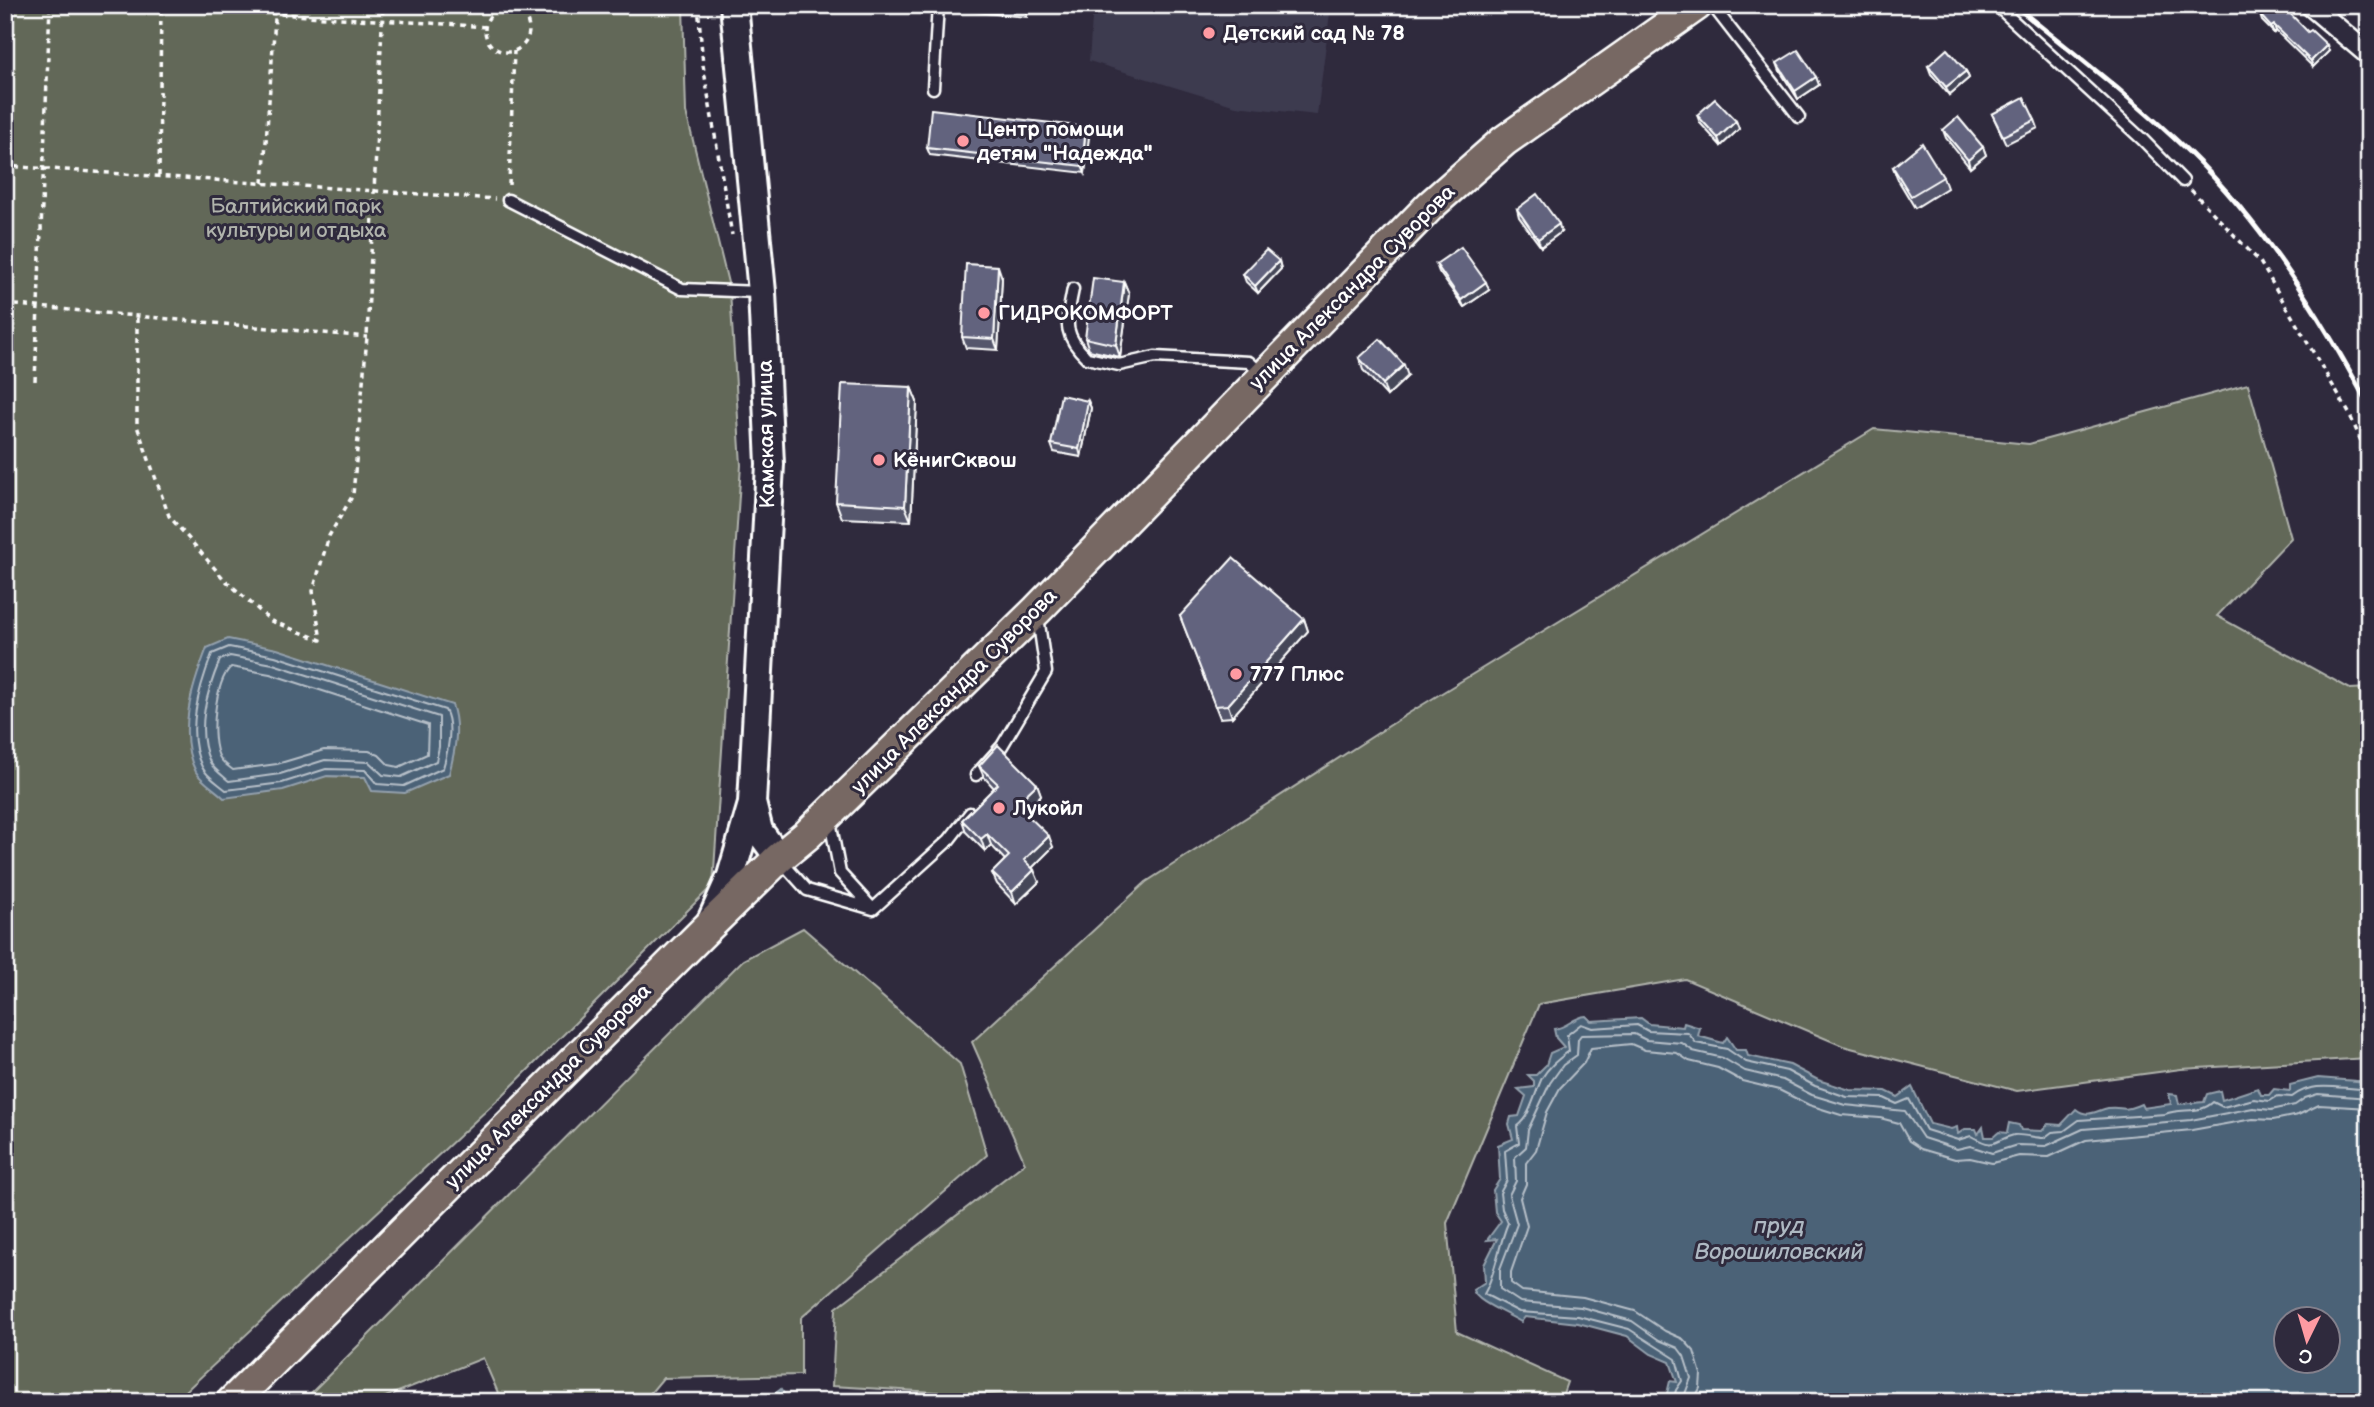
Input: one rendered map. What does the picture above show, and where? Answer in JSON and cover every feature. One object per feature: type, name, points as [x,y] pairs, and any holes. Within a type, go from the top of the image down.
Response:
[{"type":"main road","name":"Камская улица","points":[[734,5],[762,292],[770,464],[752,803],[760,831],[779,858]]},
{"type":"main road","name":"улица Александра Суворова","points":[[232,1402],[709,926],[1037,610],[1431,205],[1503,141],[1697,5]]},
{"type":"main road","points":[[709,926],[730,876],[752,803]]},
{"type":"street","points":[[2310,5],[2369,55]]},
{"type":"lane","points":[[933,88],[938,5]]},
{"type":"lane","points":[[1712,5],[1799,117]]},
{"type":"lane","points":[[1996,5],[2143,140],[2183,181]]},
{"type":"lane","points":[[508,200],[682,289],[762,292]]},
{"type":"lane","points":[[1073,289],[1067,324],[1069,335],[1087,358],[1119,365],[1155,357],[1249,362],[1264,376]]},
{"type":"lane","points":[[976,775],[1002,746],[1046,672],[1037,610]]},
{"type":"lane","points":[[873,908],[950,840],[972,811]]},
{"type":"lane","points":[[829,813],[834,854],[840,873],[873,908]]},
{"type":"lane","points":[[779,858],[807,890],[873,908]]},
{"type":"path","points":[[35,381],[40,309],[50,5]]},
{"type":"path","points":[[159,176],[161,5]]},
{"type":"path","points":[[191,5],[275,16],[382,19],[486,27]]},
{"type":"path","points":[[263,183],[276,5]]},
{"type":"path","points":[[136,318],[137,426],[169,516],[224,579],[271,621],[321,640],[313,591],[329,536],[353,495],[367,337],[383,5]]},
{"type":"path","points":[[698,5],[724,206],[733,243]]},
{"type":"path","points":[[513,7],[525,17],[529,30],[522,46],[514,51],[500,51],[490,44],[486,27],[492,14],[513,7]]},
{"type":"path","points":[[5,166],[44,171],[159,176],[508,200],[514,51]]},
{"type":"path","points":[[2183,181],[2260,262],[2349,412],[2369,460]]},
{"type":"path","points":[[5,304],[367,337]]},
{"type":"shaded area","name":"Детский сад № 78","points":[[1093,5],[1331,5],[1317,115],[1236,106],[1089,61]]},
{"type":"green space","name":"Балтийский парк культуры и отдыха","points":[[5,5],[683,5],[686,112],[730,291],[741,465],[713,885],[504,1094],[174,1402],[5,1402]],"holes":[[[207,648],[405,793],[365,777],[327,776],[191,697]]]},
{"type":"green space","points":[[2248,384],[2291,538],[2217,616],[2350,689],[2369,688],[2369,1058],[2181,1069],[2017,1091],[1843,1046],[1685,979],[1539,1004],[1447,1223],[1457,1332],[1567,1382],[1560,1402],[1108,1402],[832,1386],[836,1308],[1025,1163],[972,1042],[1146,882],[1409,713],[1874,429],[2029,444]]},
{"type":"green space","points":[[803,928],[960,1064],[987,1155],[801,1318],[801,1375],[663,1378],[643,1402],[502,1402],[483,1358],[373,1402],[302,1402],[743,960]]},
{"type":"water","points":[[228,639],[277,649],[452,705],[456,730],[449,774],[405,793],[372,791],[365,777],[327,776],[283,790],[224,798],[196,772],[190,757],[187,725],[192,693],[207,648]]},
{"type":"water","name":"пруд Ворошиловский","points":[[1586,1016],[1591,1021],[1641,1018],[1649,1024],[1683,1027],[1684,1023],[1700,1028],[1698,1036],[1723,1043],[1727,1037],[1736,1050],[1746,1050],[1748,1056],[1790,1065],[1818,1080],[1850,1090],[1886,1091],[1898,1097],[1912,1087],[1930,1124],[1951,1129],[1957,1127],[1958,1134],[1965,1129],[1976,1129],[1978,1134],[1983,1127],[1985,1137],[1993,1137],[1999,1132],[2007,1133],[2009,1123],[2019,1125],[2021,1130],[2042,1131],[2048,1124],[2061,1125],[2076,1109],[2088,1114],[2108,1108],[2126,1109],[2141,1104],[2143,1108],[2171,1104],[2169,1094],[2177,1095],[2179,1104],[2204,1102],[2207,1094],[2220,1091],[2222,1100],[2258,1088],[2261,1095],[2269,1095],[2274,1089],[2290,1091],[2290,1085],[2318,1078],[2369,1082],[2369,1402],[1665,1402],[1670,1381],[1677,1382],[1670,1362],[1651,1354],[1627,1336],[1578,1323],[1525,1317],[1521,1322],[1480,1299],[1473,1290],[1485,1282],[1484,1265],[1497,1239],[1487,1240],[1501,1221],[1495,1212],[1493,1190],[1500,1179],[1498,1145],[1513,1139],[1509,1124],[1511,1117],[1519,1116],[1526,1096],[1518,1089],[1534,1087],[1534,1081],[1528,1075],[1536,1075],[1546,1065],[1550,1053],[1564,1047],[1556,1038],[1554,1029]]},
{"type":"water","points":[[781,1389],[789,1402],[760,1402],[765,1397],[771,1397]]},
{"type":"building","points":[[986,5],[1025,5],[1024,9]]},
{"type":"building","points":[[2270,5],[2282,5],[2308,32],[2311,30],[2327,45],[2311,61],[2260,15]]},
{"type":"building","points":[[1947,49],[1966,71],[1946,87],[1928,66]]},
{"type":"building","points":[[1798,50],[1816,77],[1795,91],[1777,63]]},
{"type":"building","points":[[2024,97],[2035,120],[2003,136],[1992,114]]},
{"type":"building","points":[[1715,99],[1736,121],[1718,138],[1697,115]]},
{"type":"building","points":[[931,109],[1086,127],[1082,166],[927,148]]},
{"type":"building","points":[[1958,117],[1983,147],[1968,160],[1943,130]]},
{"type":"building","points":[[1922,143],[1943,177],[1911,196],[1893,167]]},
{"type":"building","points":[[1537,194],[1559,224],[1538,239],[1517,209]]},
{"type":"building","points":[[1461,247],[1486,282],[1461,300],[1436,264]]},
{"type":"building","points":[[1266,250],[1279,261],[1255,286],[1243,274]]},
{"type":"building","name":"ГИДРОКОМФОРТ","points":[[966,264],[998,266],[994,339],[962,337]]},
{"type":"building","points":[[1093,278],[1124,282],[1116,345],[1085,338]]},
{"type":"building","points":[[1380,339],[1404,365],[1383,384],[1359,358]]},
{"type":"building","name":"КёнигСквош","points":[[842,384],[911,387],[905,506],[836,502]]},
{"type":"building","points":[[1061,395],[1088,401],[1079,449],[1051,444]]},
{"type":"building","name":"777 Плюс","points":[[1233,558],[1304,619],[1228,705],[1215,706],[1180,616]]},
{"type":"building","points":[[998,745],[1037,784],[1016,804],[1049,836],[1024,860],[1034,870],[1012,892],[992,873],[1009,856],[987,834],[981,839],[962,820],[998,784],[979,766]]},
{"type":"railway","points":[[2014,5],[2148,114],[2217,181],[2289,272],[2331,338],[2369,406]]},
{"type":"place","name":"Детский сад № 78","points":[[1209,33]]},
{"type":"place","name":"Центр помощи детям \"Надежда\"","points":[[963,141]]},
{"type":"place","name":"ГИДРОКОМФОРТ","points":[[984,313]]},
{"type":"place","name":"КёнигСквош","points":[[879,460]]},
{"type":"place","name":"777 Плюс","points":[[1236,674]]},
{"type":"place","name":"Лукойл","points":[[999,808]]}]
